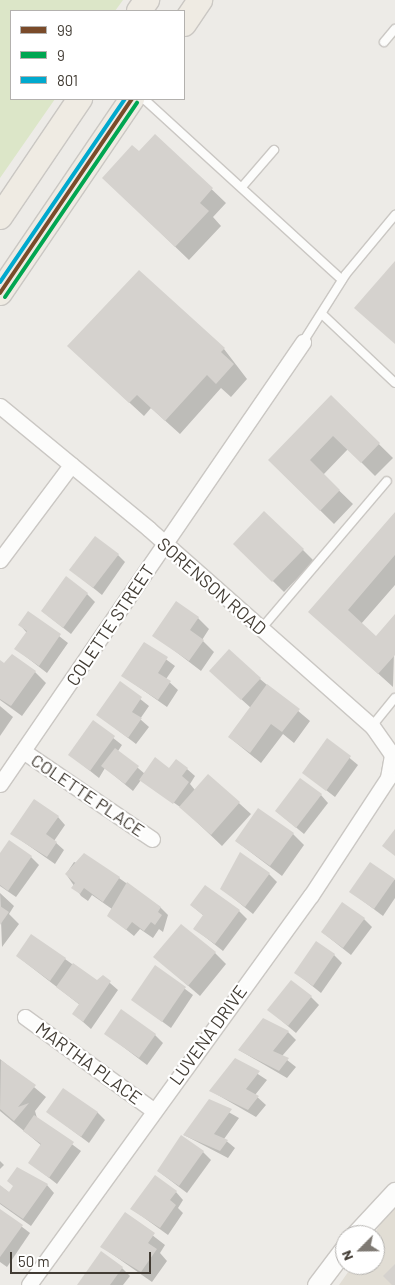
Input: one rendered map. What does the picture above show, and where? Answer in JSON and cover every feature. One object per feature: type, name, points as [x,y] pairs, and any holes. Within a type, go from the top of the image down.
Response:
[{"type":"main road","points":[[185,22],[200,0]]},
{"type":"main road","points":[[0,217],[79,100]]},
{"type":"main road","points":[[0,293],[131,100]]},
{"type":"street","name":"COLETTE STREET","points":[[0,784],[303,342]]},
{"type":"street","name":"SORENSON ROAD","points":[[0,406],[165,545],[372,726],[392,755],[385,784]]},
{"type":"street","points":[[0,560],[71,465]]},
{"type":"street","name":"COLETTE PLACE","points":[[23,751],[152,839]]},
{"type":"street","name":"LUVENA DRIVE","points":[[29,1285],[153,1110],[311,895],[385,784]]},
{"type":"street","name":"MARTHA PLACE","points":[[25,1017],[153,1110]]},
{"type":"street","points":[[364,1225],[395,1192]]},
{"type":"street","points":[[317,1285],[335,1261]]},
{"type":"lane","points":[[384,42],[395,29]]},
{"type":"lane","points":[[145,100],[342,280]]},
{"type":"lane","points":[[242,187],[274,150]]},
{"type":"lane","points":[[303,342],[342,280],[395,215]]},
{"type":"lane","points":[[322,314],[395,383]]},
{"type":"lane","points":[[261,630],[387,481]]},
{"type":"lane","points":[[372,726],[395,698]]},
{"type":"shaded area","points":[[395,1203],[395,1285],[339,1285],[346,1275],[385,1275],[385,1225],[380,1225]]},
{"type":"green space","points":[[0,0],[123,0],[116,10],[10,10],[10,100],[54,100],[0,178]]},
{"type":"building","points":[[155,134],[213,188],[200,203],[209,211],[175,247],[102,178],[132,145],[139,151]]},
{"type":"building","points":[[395,261],[395,344],[354,308]]},
{"type":"building","points":[[139,270],[225,348],[221,352],[234,364],[216,384],[207,375],[165,421],[137,395],[129,403],[67,346]]},
{"type":"building","points":[[331,395],[380,443],[361,463],[333,436],[310,460],[340,490],[320,511],[268,460]]},
{"type":"building","points":[[264,511],[304,549],[272,582],[233,544]]},
{"type":"building","points":[[395,512],[395,555],[348,610],[376,636],[395,614],[395,655],[378,674],[308,612]]},
{"type":"building","points":[[95,536],[119,554],[93,588],[69,570]]},
{"type":"building","points":[[66,576],[88,593],[63,628],[41,611]]},
{"type":"building","points":[[176,601],[199,617],[190,630],[204,640],[189,661],[152,636]]},
{"type":"building","points":[[28,611],[61,634],[39,666],[14,649],[27,631],[18,625]]},
{"type":"building","points":[[144,642],[168,657],[158,673],[171,681],[158,700],[121,676]]},
{"type":"building","points":[[229,649],[261,678],[241,700],[209,671]]},
{"type":"building","points":[[12,654],[36,671],[11,706],[0,699],[0,660],[4,663]]},
{"type":"building","points":[[120,681],[142,697],[132,712],[142,718],[128,738],[96,715]]},
{"type":"building","points":[[267,684],[300,709],[282,732],[271,724],[250,753],[228,737]]},
{"type":"building","points":[[93,720],[115,736],[90,771],[68,755]]},
{"type":"building","points":[[327,738],[351,756],[326,791],[302,773]]},
{"type":"building","points":[[115,748],[139,766],[125,784],[101,766]]},
{"type":"building","points":[[155,757],[169,768],[176,759],[188,768],[182,776],[189,782],[173,804],[139,780]]},
{"type":"building","points":[[208,774],[240,802],[211,835],[179,807]]},
{"type":"building","points":[[300,778],[322,794],[296,828],[275,811]]},
{"type":"building","points":[[34,799],[59,816],[46,834],[57,842],[47,857],[10,834]]},
{"type":"building","points":[[258,808],[294,833],[270,866],[235,841]]},
{"type":"building","points":[[395,829],[395,856],[382,846]]},
{"type":"building","points":[[9,840],[32,856],[8,891],[0,885],[0,853]]},
{"type":"building","points":[[240,852],[270,873],[245,907],[220,889]]},
{"type":"building","points":[[84,853],[120,877],[103,902],[84,888],[80,894],[71,888],[75,883],[65,874]]},
{"type":"building","points":[[370,862],[395,879],[374,909],[349,892]]},
{"type":"building","points":[[127,882],[161,907],[158,912],[162,915],[155,925],[151,922],[144,931],[132,922],[126,930],[107,916]]},
{"type":"building","points":[[205,885],[240,910],[215,944],[193,929],[203,915],[190,905]]},
{"type":"building","points":[[342,902],[365,918],[343,948],[321,932]]},
{"type":"building","points":[[0,906],[9,912],[0,925]]},
{"type":"building","points":[[181,924],[216,952],[188,986],[153,957]]},
{"type":"building","points":[[31,934],[66,958],[50,981],[16,956]]},
{"type":"building","points":[[316,941],[335,954],[313,986],[294,973]]},
{"type":"building","points":[[73,963],[97,980],[103,975],[111,981],[83,1022],[72,1014],[79,1004],[56,987]]},
{"type":"building","points":[[155,965],[186,987],[162,1022],[131,1000]]},
{"type":"building","points":[[291,980],[312,996],[288,1026],[267,1010]]},
{"type":"building","points":[[121,1009],[156,1034],[139,1058],[104,1034]]},
{"type":"building","points":[[263,1018],[289,1031],[273,1051],[289,1058],[279,1071],[238,1050]]},
{"type":"building","points":[[235,1058],[260,1071],[246,1089],[259,1096],[248,1110],[209,1091]]},
{"type":"building","points":[[1,1060],[36,1085],[18,1107],[29,1103],[14,1121],[0,1109]]},
{"type":"building","points":[[63,1088],[98,1112],[81,1137],[46,1112]]},
{"type":"building","points":[[209,1099],[232,1109],[214,1134],[228,1140],[220,1151],[183,1135]]},
{"type":"building","points":[[34,1115],[74,1142],[49,1178],[28,1163],[41,1144],[23,1131]]},
{"type":"building","points":[[181,1135],[204,1151],[179,1186],[157,1171]]},
{"type":"building","points":[[17,1167],[48,1184],[23,1219],[0,1203],[0,1185],[9,1192],[13,1186],[7,1181]]},
{"type":"building","points":[[155,1175],[177,1191],[170,1200],[176,1205],[160,1228],[130,1209]]},
{"type":"building","points":[[0,1209],[23,1225],[0,1257]]},
{"type":"building","points":[[125,1212],[155,1233],[148,1243],[157,1249],[141,1272],[100,1247]]},
{"type":"building","points":[[101,1251],[123,1267],[110,1285],[77,1285]]},
{"type":"building","points":[[395,1264],[395,1285],[392,1285],[383,1276]]},
{"type":"transit line","name":"801","points":[[0,282],[124,100]]},
{"type":"transit line","name":"99","points":[[0,293],[131,100]]},
{"type":"transit line","name":"9","points":[[5,297],[137,103]]}]
